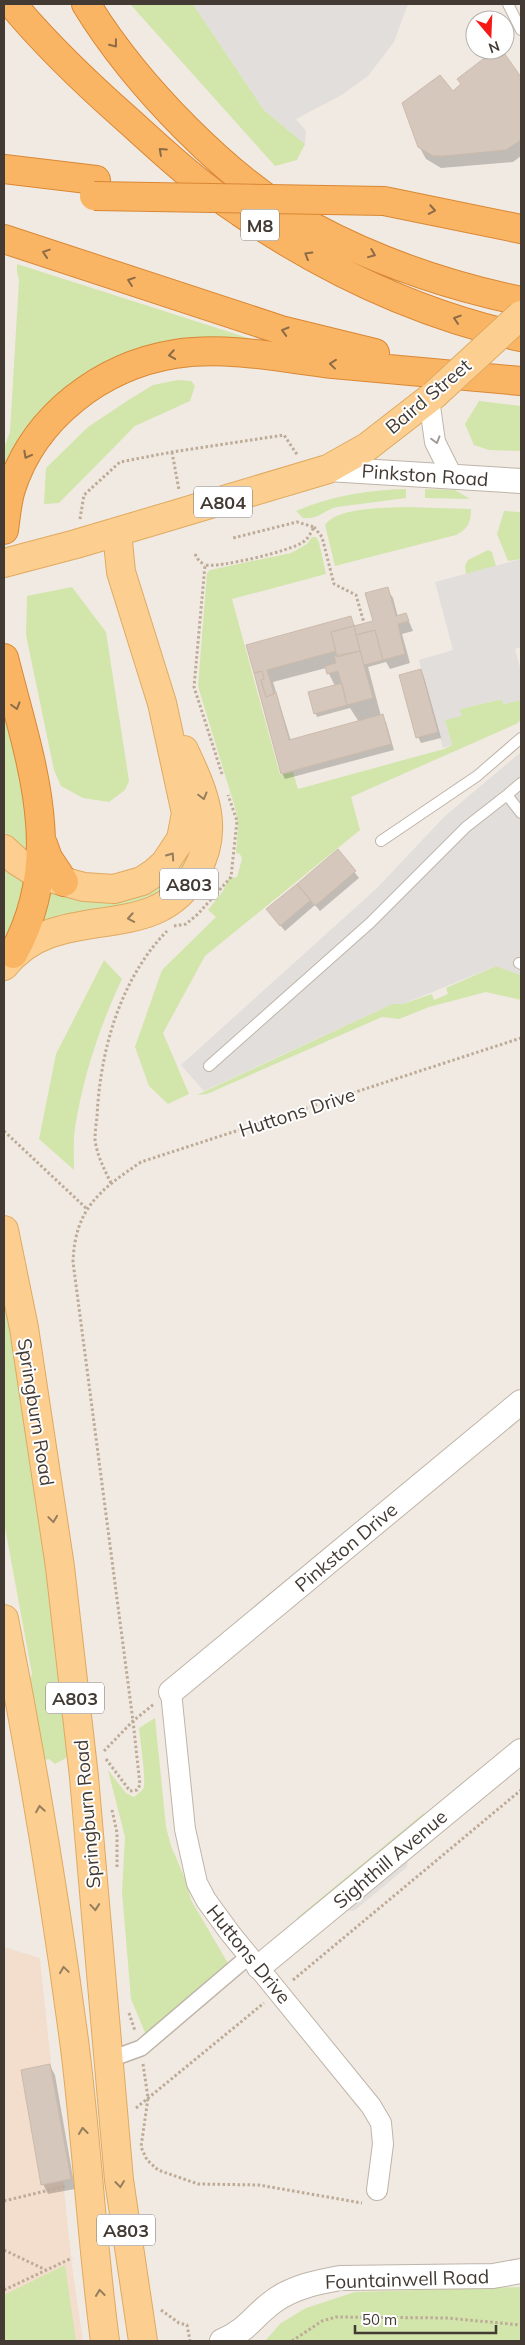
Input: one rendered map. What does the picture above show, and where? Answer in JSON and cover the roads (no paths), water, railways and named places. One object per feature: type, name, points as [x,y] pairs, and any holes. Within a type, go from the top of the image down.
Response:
[{"type":"highway","name":"M8","points":[[12,4],[43,40],[95,91],[178,166],[238,211],[276,236],[314,259],[402,299],[476,325],[521,336]]},
{"type":"highway","name":"M8","points":[[86,4],[98,24],[146,85],[229,168],[260,193],[310,226],[370,254],[432,276],[521,301]]},
{"type":"highway","name":"M8","points":[[4,169],[86,188]]},
{"type":"highway","name":"M8","points":[[4,186],[35,192],[86,188],[249,185],[384,201],[521,229]]},
{"type":"highway","points":[[4,239],[199,304],[319,340],[384,356],[521,380]]},
{"type":"highway","points":[[4,530],[8,501],[20,467],[34,442],[55,416],[79,395],[105,378],[146,361],[176,354],[216,352],[521,380]]},
{"type":"highway","points":[[4,658],[36,778],[43,844],[48,858],[51,879],[8,960]]},
{"type":"main road","name":"Baird Street","points":[[328,469],[366,446],[432,397],[521,314]]},
{"type":"main road","name":"A804","points":[[4,563],[76,544],[328,469]]},
{"type":"main road","name":"A803","points":[[8,960],[29,942],[60,929],[132,918],[163,907],[176,899],[194,877],[208,845],[207,810],[203,790],[162,703],[120,572],[117,532]]},
{"type":"main road","points":[[4,850],[17,861],[51,879],[98,890],[128,887],[154,873],[165,863],[177,846],[186,813],[162,703]]},
{"type":"main road","name":"Springburn Road","points":[[4,1230],[24,1328],[60,1567],[84,1777],[114,2126],[137,2312],[143,2341]]},
{"type":"main road","name":"A803","points":[[4,1618],[38,1802],[59,1934],[75,2050],[105,2341]]},
{"type":"street","points":[[432,397],[435,442],[453,478]]},
{"type":"street","name":"Pinkston Road","points":[[328,469],[521,481]]},
{"type":"street","name":"Pinkston Drive","points":[[171,1692],[521,1402]]},
{"type":"street","name":"Huttons Drive","points":[[171,1692],[185,1829],[197,1883],[206,1900],[371,2106],[381,2122],[382,2152],[377,2190]]},
{"type":"street","name":"Sighthill Avenue","points":[[108,2060],[141,2048],[521,1750]]},
{"type":"street","name":"Fountainwell Road","points":[[222,2341],[244,2329],[282,2295],[326,2280],[493,2276],[521,2271]]},
{"type":"lane","points":[[508,4],[521,30]]},
{"type":"lane","points":[[381,841],[477,776],[521,738]]},
{"type":"lane","points":[[209,1066],[370,923],[466,827],[521,783]]},
{"type":"lane","points":[[507,795],[521,813]]}]
